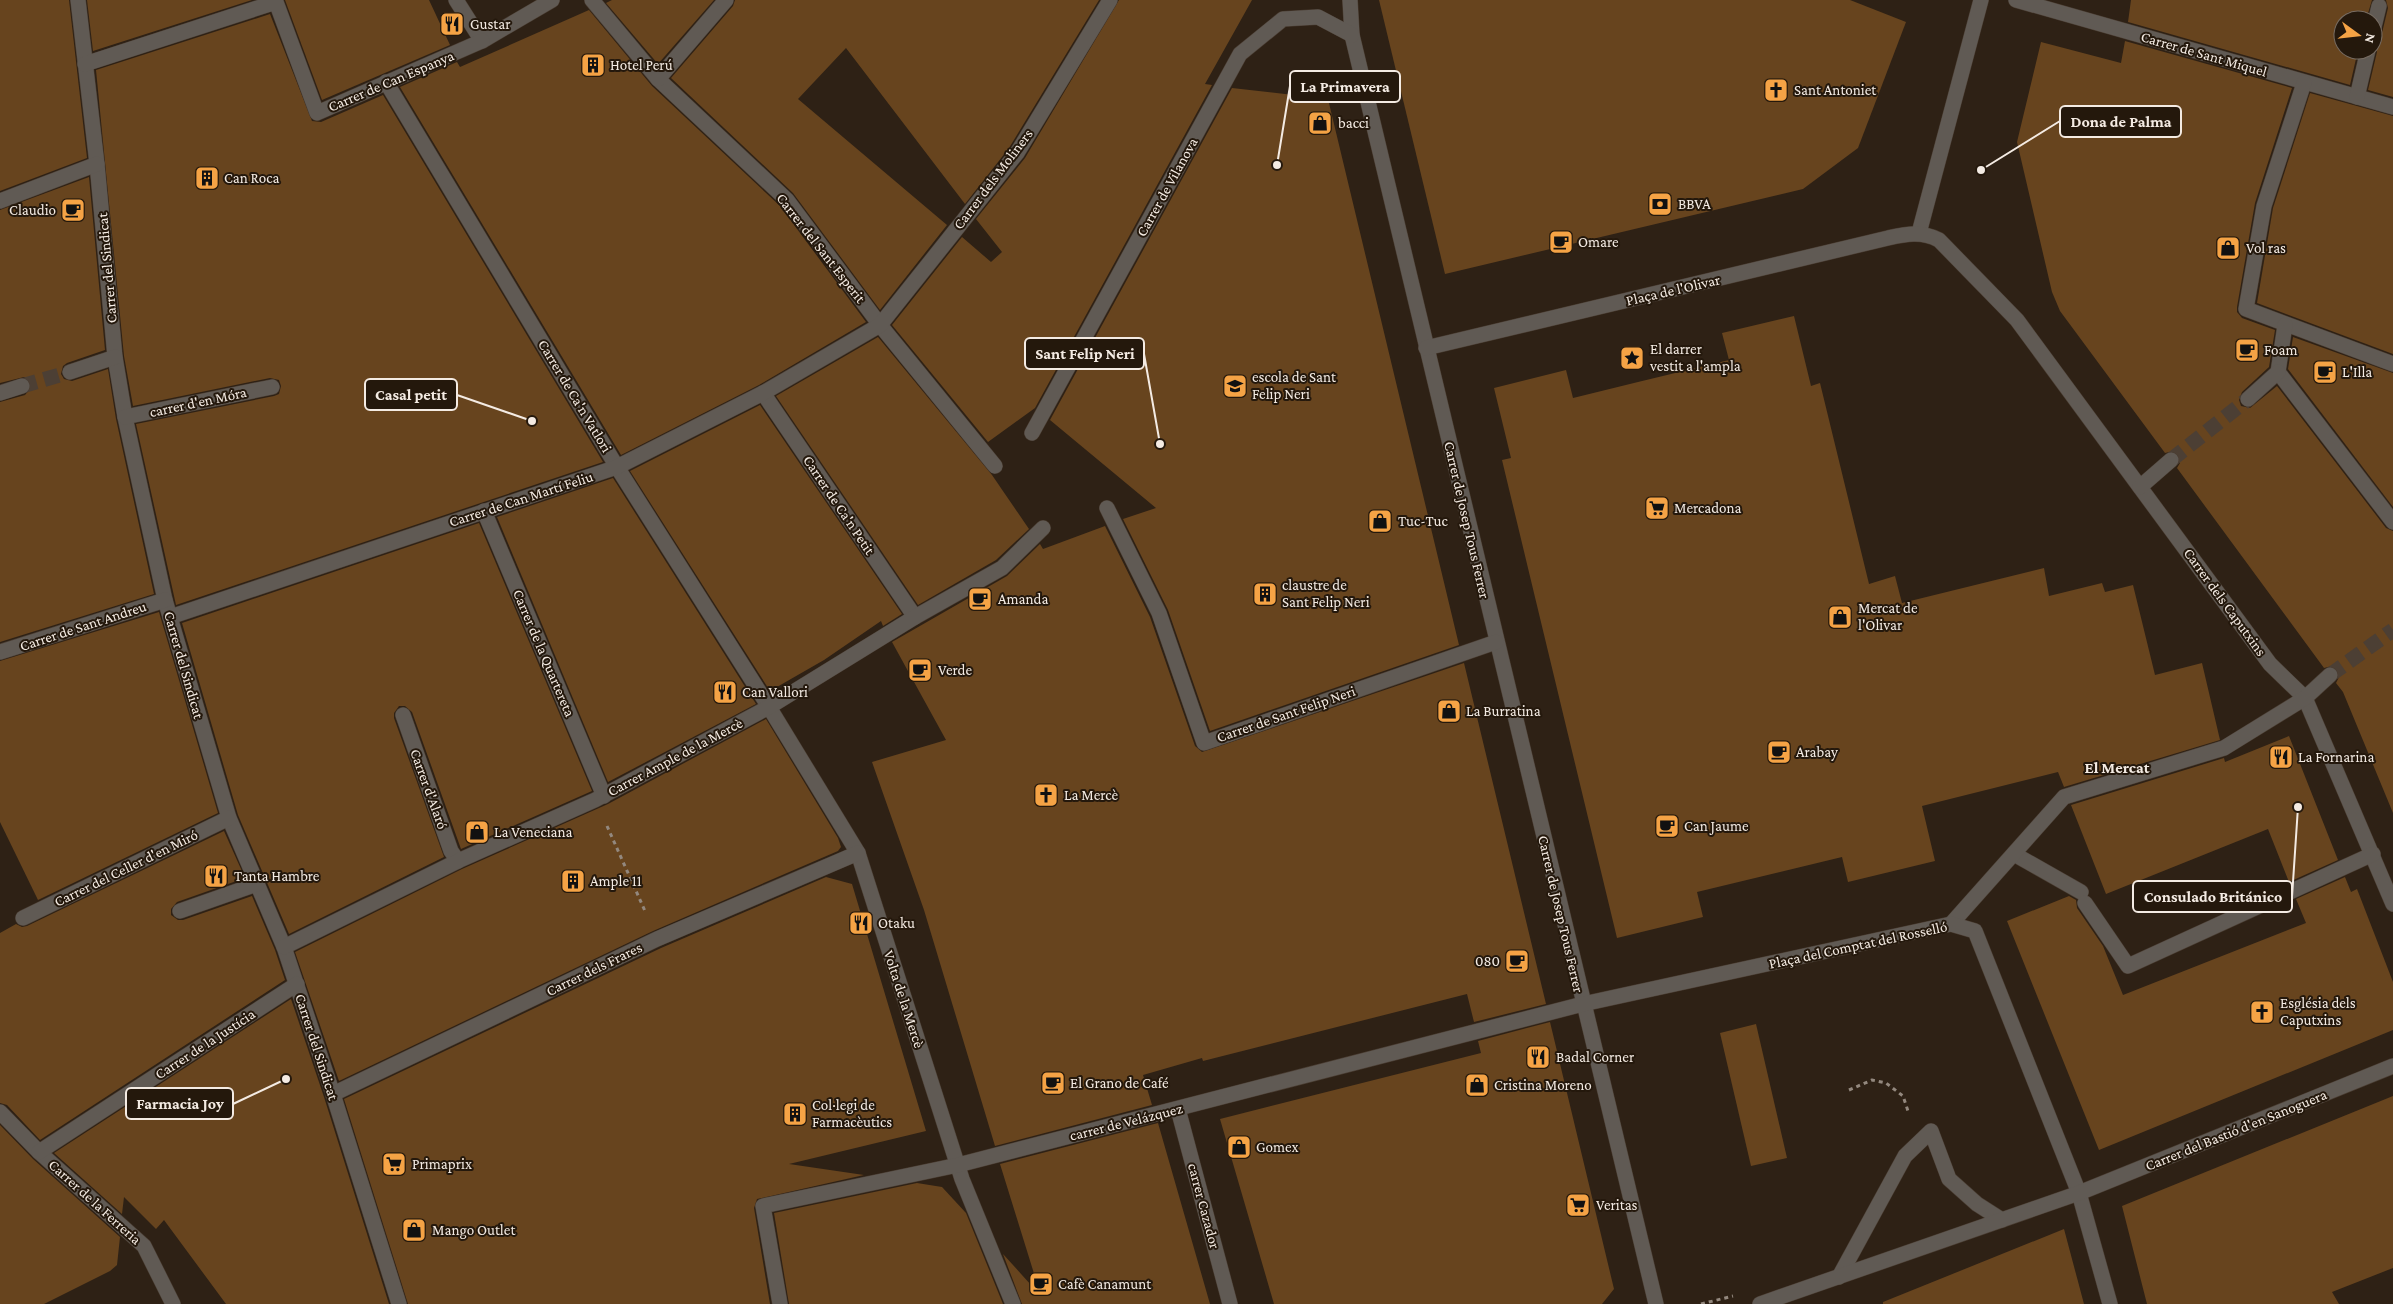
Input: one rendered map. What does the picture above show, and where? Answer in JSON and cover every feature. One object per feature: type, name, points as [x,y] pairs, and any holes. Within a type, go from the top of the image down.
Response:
[{"type":"street","name":"Carrer del Sindicat","points":[[78,0],[97,164],[115,357],[125,416],[165,600],[229,818],[284,948],[297,984],[399,1304]]},
{"type":"street","points":[[456,0],[482,41]]},
{"type":"street","name":"Carrer de Can Espanya","points":[[85,64],[276,2],[317,113],[482,41],[552,0]]},
{"type":"street","name":"Carrer del Sant Esperit","points":[[592,0],[658,79],[787,200],[880,325],[995,466]]},
{"type":"street","points":[[658,79],[726,0]]},
{"type":"street","name":"Carrer dels Moliners","points":[[880,325],[1016,153],[1110,0]]},
{"type":"street","name":"Carrer de Josep Tous Ferrer","points":[[1350,0],[1352,35],[1583,1004]]},
{"type":"street","points":[[1919,233],[1981,0]]},
{"type":"street","name":"Carrer de Sant Miquel","points":[[2016,0],[2393,107]]},
{"type":"street","points":[[2378,10],[2379,6]]},
{"type":"street","name":"Carrer de Vilanova","points":[[1032,433],[1240,54],[1283,19],[1318,17],[1352,35]]},
{"type":"street","points":[[2357,97],[2366,60]]},
{"type":"street","name":"Carrer de Ca'n Vatlori","points":[[386,82],[617,467],[769,707]]},
{"type":"street","points":[[2304,83],[2264,206],[2246,308],[2393,364]]},
{"type":"street","points":[[0,201],[97,164]]},
{"type":"street","name":"Carrer dels Caputxins","points":[[1919,233],[1939,240],[2017,320],[2270,664],[2305,698],[2393,904]]},
{"type":"street","name":"Plaça de l'Olivar","points":[[1426,348],[1879,240],[1919,233]]},
{"type":"street","points":[[2248,399],[2278,372],[2285,324]]},
{"type":"street","name":"Carrer de Can Martí Feliu","points":[[170,617],[617,467],[763,393],[880,325]]},
{"type":"street","points":[[70,372],[115,357]]},
{"type":"street","points":[[2278,372],[2393,522]]},
{"type":"street","points":[[0,393],[22,386]]},
{"type":"street","name":"carrer d'en Móra","points":[[125,416],[272,387]]},
{"type":"street","name":"Carrer de Ca'n Petit","points":[[763,393],[915,617]]},
{"type":"street","points":[[2140,487],[2171,460]]},
{"type":"street","name":"Carrer de Sant Felip Neri","points":[[1107,508],[1159,613],[1204,743],[1496,642]]},
{"type":"street","name":"Carrer de la Quartereta","points":[[484,511],[600,798]]},
{"type":"street","name":"Carrer Ample de la Mercè","points":[[284,948],[458,861],[600,798],[769,707],[915,617],[1002,568],[1043,528]]},
{"type":"street","name":"Carrer de Sant Andreu","points":[[0,652],[165,600]]},
{"type":"street","points":[[1951,924],[2064,797],[2224,748],[2305,698],[2330,675]]},
{"type":"street","name":"Volta de la Mercè","points":[[769,707],[858,853],[958,1165],[1012,1304]]},
{"type":"street","name":"Carrer d'Alaró","points":[[403,715],[451,851],[458,861]]},
{"type":"street","name":"Carrer del Celler d'en Miró","points":[[23,918],[229,818]]},
{"type":"street","name":"Carrer dels Frares","points":[[333,1094],[658,938],[858,853]]},
{"type":"street","points":[[2014,854],[2083,897],[2128,966],[2373,854]]},
{"type":"street","points":[[180,911],[257,884]]},
{"type":"street","name":"Plaça del Comptat del Rosselló","points":[[1583,1004],[1951,924],[1975,931],[2079,1193]]},
{"type":"street","name":"Carrer de la Justícia","points":[[39,1152],[297,984]]},
{"type":"street","points":[[1583,1004],[1656,1304]]},
{"type":"street","name":"carrer de Velázquez","points":[[780,1304],[762,1206],[958,1165],[1583,1004]]},
{"type":"street","name":"Carrer del Bastió d'en Sanoguera","points":[[2079,1193],[2393,1066]]},
{"type":"street","name":"carrer Cazador","points":[[1178,1109],[1230,1304]]},
{"type":"street","name":"Carrer de la Ferreria","points":[[0,1112],[39,1152],[144,1246],[173,1304]]},
{"type":"street","points":[[1840,1276],[1905,1156],[1931,1131],[1949,1179],[1976,1204],[2002,1220]]},
{"type":"street","points":[[1760,1304],[2079,1193],[2110,1304]]},
{"type":"path","points":[[600,798],[658,938]]},
{"type":"path","points":[[1849,1090],[1872,1080],[1886,1083],[1902,1096],[1910,1117],[1931,1131]]},
{"type":"building","points":[[0,0],[69,0],[87,158],[0,191]]},
{"type":"building","points":[[87,0],[252,0],[93,51]]},
{"type":"building","points":[[285,0],[429,0],[450,45],[322,100]]},
{"type":"building","points":[[612,0],[714,0],[658,64],[606,3]]},
{"type":"building","points":[[735,0],[1099,0],[1009,148],[965,204],[846,48],[798,99],[947,225],[880,310],[793,193],[671,78],[733,6]]},
{"type":"building","points":[[1119,0],[1252,0],[1205,84],[1212,85],[1035,408],[988,442],[892,325],[962,237],[991,262],[1002,252],[976,219],[1025,158]]},
{"type":"building","points":[[1379,0],[1850,0],[1906,22],[1858,148],[1803,189],[1445,274]]},
{"type":"building","points":[[2131,0],[2372,0],[2369,10],[2333,10],[2333,60],[2356,60],[2350,85],[2128,22]]},
{"type":"building","points":[[2386,0],[2393,0],[2393,97],[2368,90],[2375,60],[2383,60],[2383,29],[2388,8]]},
{"type":"building","points":[[589,10],[652,86],[780,206],[866,322],[759,385],[621,455],[400,87],[457,62],[460,67]]},
{"type":"building","points":[[270,14],[312,121],[321,122],[383,95],[603,462],[176,605],[136,424],[274,396],[279,394],[281,386],[279,380],[270,378],[133,406],[124,356],[96,70]]},
{"type":"building","points":[[2125,41],[2292,88],[2255,203],[2237,307],[2237,312],[2242,318],[2275,330],[2269,367],[2242,392],[2239,400],[2241,406],[2250,408],[2277,386],[2386,528],[2393,531],[2393,813],[2343,692],[2336,683],[2339,677],[2337,669],[2332,666],[2324,668],[2177,468],[2180,463],[2178,454],[2174,451],[2165,453],[2060,311],[2052,292],[2017,142],[2041,42],[2121,63]]},
{"type":"building","points":[[1232,88],[1328,99],[1459,645],[1210,731],[1168,610],[1123,519],[1156,508],[1050,420]]},
{"type":"building","points":[[2310,93],[2393,116],[2393,354],[2257,303],[2273,208]]},
{"type":"building","points":[[89,177],[105,350],[67,363],[63,366],[61,374],[64,379],[72,381],[108,369],[116,419],[154,594],[0,642],[0,402],[25,395],[31,388],[29,379],[24,377],[0,383],[0,210]]},
{"type":"building","name":"Mercat de l'Olivar","points":[[1794,316],[1811,386],[1820,383],[1869,584],[1895,576],[1902,603],[2044,568],[2049,596],[2102,583],[2105,592],[2133,585],[2155,675],[2202,663],[2220,740],[2064,787],[2058,772],[1922,806],[1935,861],[1848,882],[1842,857],[1697,892],[1703,917],[1617,938],[1502,460],[1511,458],[1494,388],[1566,370],[1573,398],[1729,360],[1722,333]]},
{"type":"building","points":[[878,337],[992,475],[1029,529],[996,560],[918,605],[776,396]]},
{"type":"building","points":[[2293,337],[2393,373],[2393,507],[2288,369]]},
{"type":"building","points":[[760,405],[902,614],[883,626],[881,621],[824,660],[770,691],[630,471]]},
{"type":"building","points":[[613,478],[756,704],[608,782],[497,517]]},
{"type":"building","points":[[479,523],[592,791],[461,849],[412,712],[405,706],[399,706],[394,713],[394,718],[444,857],[289,934],[238,815],[182,623]]},
{"type":"building","points":[[1105,526],[1150,617],[1195,746],[1202,752],[1464,663],[1546,1004],[1474,1022],[1467,994],[1203,1061],[1202,1058],[1143,1075],[1152,1105],[995,1146],[924,910],[872,762],[946,740],[892,642],[1007,576],[1040,544],[1043,549]]},
{"type":"building","points":[[159,612],[218,813],[38,900],[0,822],[0,661]]},
{"type":"building","points":[[766,719],[838,838],[841,847],[838,851],[653,931],[339,1081],[295,952],[462,869],[608,804]]},
{"type":"building","points":[[2289,736],[2338,860],[2289,882],[2268,829],[2106,894],[2071,805],[2224,758],[2225,762]]},
{"type":"building","points":[[224,831],[245,878],[177,902],[171,909],[171,915],[178,920],[183,920],[252,896],[275,950],[285,980],[40,1140],[7,1105],[0,1103],[0,933],[16,924],[22,927],[27,926]]},
{"type":"building","points":[[826,877],[852,884],[926,1131],[789,1164],[864,1175],[757,1199],[754,1208],[770,1304],[408,1304],[344,1099],[661,948]]},
{"type":"building","name":"Església dels Caputxins","points":[[2345,877],[2351,892],[2357,889],[2393,982],[2393,1030],[2099,1150],[2007,921],[2069,896],[2076,900],[2077,908],[2103,946],[2123,995],[2306,923],[2296,899]]},
{"type":"building","points":[[291,999],[389,1304],[226,1304],[164,1220],[156,1229],[124,1197],[122,1214],[54,1153]]},
{"type":"building","points":[[1550,1022],[1614,1289],[1602,1304],[1274,1304],[1220,1119],[1481,1053],[1478,1041]]},
{"type":"building","points":[[1756,1024],[1787,1158],[1751,1166],[1720,1033]]},
{"type":"building","points":[[2393,1096],[2393,1268],[2332,1292],[2339,1304],[2147,1304],[2122,1206]]},
{"type":"building","points":[[1158,1123],[1210,1304],[1022,1304],[1003,1254],[1041,1296],[1000,1164]]},
{"type":"building","points":[[0,1125],[33,1159],[120,1237],[117,1265],[110,1271],[44,1304],[0,1304]]},
{"type":"building","points":[[917,1183],[942,1187],[966,1213],[1003,1304],[789,1304],[774,1213]]},
{"type":"building","points":[[2064,1229],[2084,1304],[1883,1304],[1883,1302]]},
{"type":"tunnel","points":[[22,386],[70,372]]},
{"type":"tunnel","points":[[2171,460],[2248,399]]},
{"type":"tunnel","points":[[2330,675],[2393,630]]},
{"type":"place","name":"Gustar","points":[[452,24]]},
{"type":"place","name":"Hotel Perú","points":[[593,65]]},
{"type":"place","name":"Sant Antoniet","points":[[1776,90]]},
{"type":"place","name":"bacci","points":[[1320,123]]},
{"type":"place","name":"La Primavera","points":[[1277,165]]},
{"type":"place","name":"Dona de Palma","points":[[1981,170]]},
{"type":"place","name":"Can Roca","points":[[207,178]]},
{"type":"place","name":"BBVA","points":[[1660,204]]},
{"type":"place","name":"Claudio","points":[[73,210]]},
{"type":"place","name":"Omare","points":[[1561,242]]},
{"type":"place","name":"Vol ras","points":[[2228,248]]},
{"type":"place","name":"Foam","points":[[2247,350]]},
{"type":"place","name":"El darrer vestit a l'ampla","points":[[1632,358]]},
{"type":"place","name":"L'Illa","points":[[2325,372]]},
{"type":"place","name":"escola de Sant Felip Neri","points":[[1235,386]]},
{"type":"place","name":"Casal petit","points":[[532,421]]},
{"type":"place","name":"Sant Felip Neri","points":[[1160,444]]},
{"type":"place","name":"Mercadona","points":[[1657,508]]},
{"type":"place","name":"Tuc-Tuc","points":[[1380,521]]},
{"type":"place","name":"claustre de Sant Felip Neri","points":[[1265,594]]},
{"type":"place","name":"Amanda","points":[[980,599]]},
{"type":"place","name":"Mercat de l'Olivar","points":[[1840,617]]},
{"type":"place","name":"Verde","points":[[920,670]]},
{"type":"place","name":"Can Vallori","points":[[725,692]]},
{"type":"place","name":"La Burratina","points":[[1449,711]]},
{"type":"place","name":"Arabay","points":[[1779,752]]},
{"type":"place","name":"La Fornarina","points":[[2281,757]]},
{"type":"place","name":"La Mercè","points":[[1046,795]]},
{"type":"place","name":"Consulado Británico","points":[[2298,807]]},
{"type":"place","name":"Can Jaume","points":[[1667,826]]},
{"type":"place","name":"La Veneciana","points":[[477,832]]},
{"type":"place","name":"Tanta Hambre","points":[[216,876]]},
{"type":"place","name":"Ample 11","points":[[573,881]]},
{"type":"place","name":"Otaku","points":[[861,923]]},
{"type":"place","name":"080","points":[[1517,961]]},
{"type":"place","name":"Església dels Caputxins","points":[[2262,1012]]},
{"type":"place","name":"Badal Corner","points":[[1538,1057]]},
{"type":"place","name":"Farmacia Joy","points":[[286,1079]]},
{"type":"place","name":"El Grano de Café","points":[[1053,1083]]},
{"type":"place","name":"Cristina Moreno","points":[[1477,1085]]},
{"type":"place","name":"Col·legi de Farmacèutics","points":[[795,1114]]},
{"type":"place","name":"Gomex","points":[[1239,1147]]},
{"type":"place","name":"Primaprix","points":[[394,1164]]},
{"type":"place","name":"Veritas","points":[[1578,1205]]},
{"type":"place","name":"Mango Outlet","points":[[414,1230]]},
{"type":"place","name":"Cafè Canamunt","points":[[1041,1284]]},
{"type":"district","name":"El Mercat","points":[[2117,767]]}]
